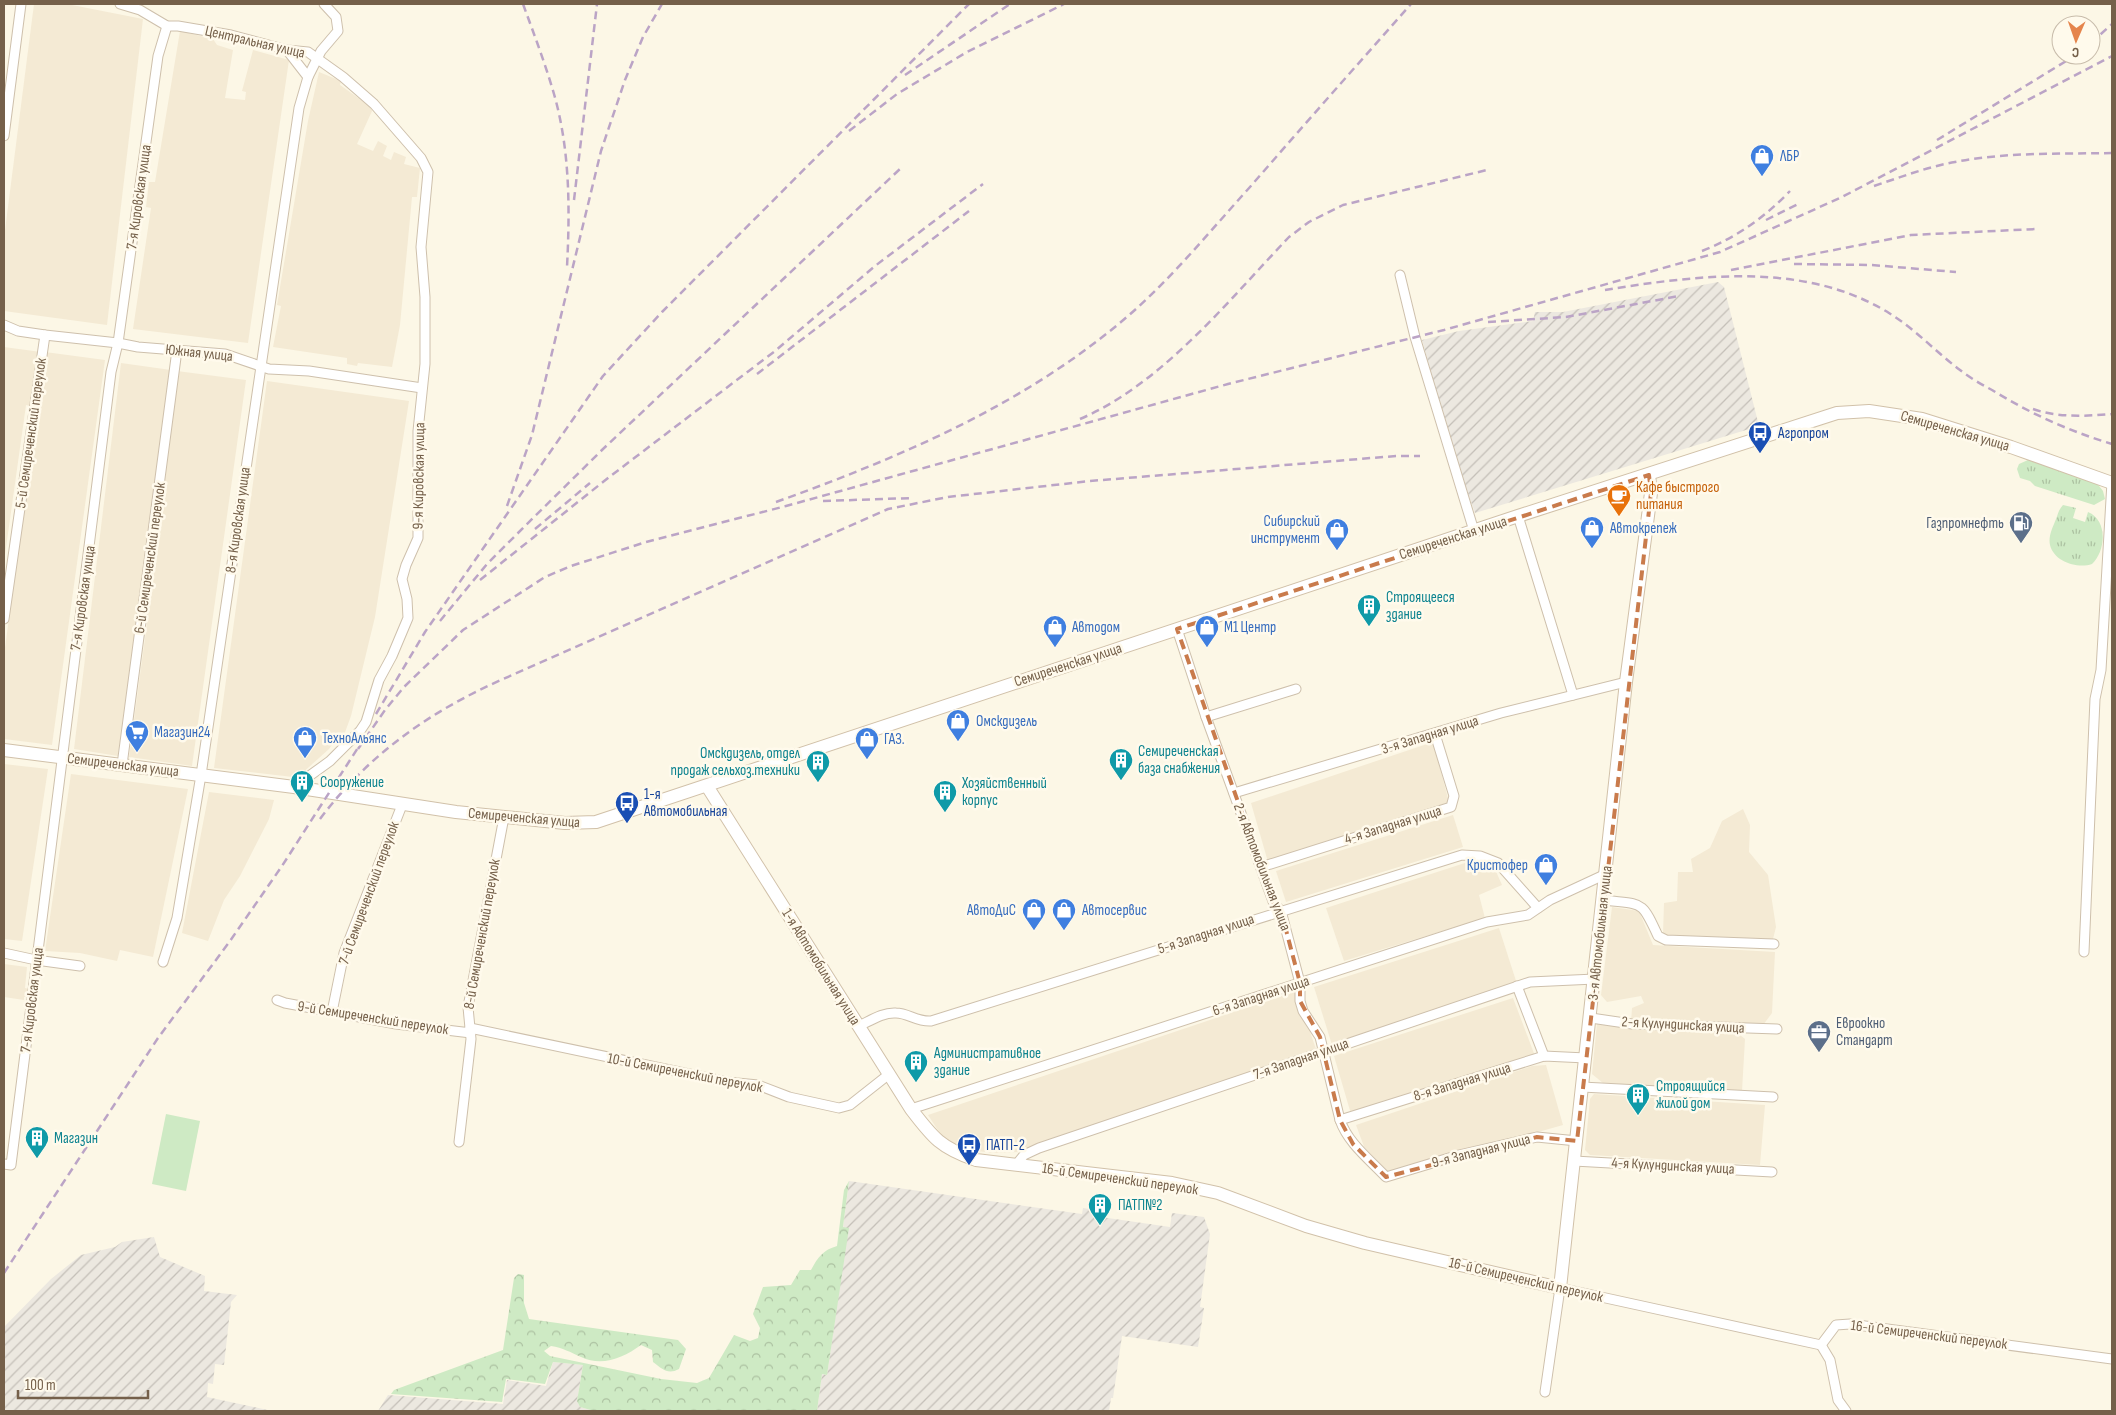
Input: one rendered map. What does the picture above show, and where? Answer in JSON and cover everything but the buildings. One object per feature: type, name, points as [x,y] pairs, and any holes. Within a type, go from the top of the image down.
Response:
[{"type":"main road","name":"Семиреченская улица","points":[[4,750],[294,787],[402,805],[565,823],[596,822],[1518,516],[1838,413],[1869,411],[1922,420],[2011,447],[2112,482]]},
{"type":"main road","name":"3-я Автомобильная улица","points":[[1560,1288],[1604,900],[1626,682],[1651,493],[1649,475]]},
{"type":"main road","name":"1-я Автомобильная улица","points":[[707,786],[888,1075],[911,1109],[940,1144]]},
{"type":"main road","name":"16-й Семиреченский переулок","points":[[940,1144],[954,1152],[976,1160],[1172,1183],[1218,1193],[1333,1235],[1560,1288]]},
{"type":"street","points":[[4,136],[22,4]]},
{"type":"street","name":"Центральная улица","points":[[120,4],[140,10],[167,26],[178,26],[231,35],[287,50],[304,51],[317,58],[343,77],[374,104],[421,158],[428,172],[429,180]]},
{"type":"street","name":"8-я Кировская улица","points":[[163,962],[177,918],[201,775],[299,108],[308,77],[317,58],[338,31],[336,17],[324,4]]},
{"type":"street","name":"7-я Кировская улица","points":[[4,1164],[11,1165],[111,372],[118,343],[158,56],[167,26]]},
{"type":"street","points":[[287,50],[308,77]]},
{"type":"street","name":"9-я Кировская улица","points":[[294,787],[330,761],[360,731],[366,722],[379,680],[392,656],[408,618],[407,598],[402,579],[418,538],[418,431],[426,348],[421,247],[429,180]]},
{"type":"street","points":[[1400,275],[1415,337],[1474,531]]},
{"type":"street","name":"Южная улица","points":[[4,325],[18,331],[45,335],[138,347],[225,354],[260,367],[309,371],[422,388]]},
{"type":"street","name":"5-й Семиреченский переулок","points":[[4,619],[45,335]]},
{"type":"street","name":"6-й Семиреченский переулок","points":[[122,765],[177,350]]},
{"type":"street","points":[[2084,952],[2095,699],[2101,670],[2112,482]]},
{"type":"street","points":[[1518,516],[1573,695]]},
{"type":"street","name":"2-я Автомобильная улица","points":[[1177,629],[1206,717],[1274,904],[1281,910],[1300,983],[1300,1001],[1303,1011],[1320,1037],[1325,1051],[1344,1131],[1353,1144],[1386,1177]]},
{"type":"street","name":"3-я Западная улица","points":[[1234,793],[1501,713],[1626,682]]},
{"type":"street","points":[[1206,717],[1296,689]]},
{"type":"street","name":"4-я Западная улица","points":[[1261,867],[1451,807],[1454,796],[1435,734]]},
{"type":"street","name":"7-й Семиреченский переулок","points":[[332,1012],[344,953],[402,805]]},
{"type":"street","name":"8-й Семиреченский переулок","points":[[459,1142],[471,1031],[468,1007],[504,817]]},
{"type":"street","name":"5-я Западная улица","points":[[859,1026],[882,1015],[897,1013],[919,1022],[931,1021],[1281,910],[1462,855],[1480,856],[1498,863],[1538,908]]},
{"type":"street","name":"6-я Западная улица","points":[[911,1109],[1487,922],[1528,915],[1550,900],[1606,874]]},
{"type":"street","points":[[1604,900],[1639,904],[1646,910],[1658,936],[1666,940],[1774,944]]},
{"type":"street","points":[[4,952],[36,960],[80,966]]},
{"type":"street","name":"7-я Западная улица","points":[[1016,1165],[1024,1155],[1039,1148],[1517,986],[1530,982],[1595,979]]},
{"type":"street","points":[[1517,986],[1544,1056]]},
{"type":"street","name":"9-й Семиреченский переулок","points":[[277,1000],[396,1024],[471,1031]]},
{"type":"street","name":"2-я Кулундинская улица","points":[[1590,1018],[1632,1024],[1777,1029]]},
{"type":"street","name":"10-й Семиреченский переулок","points":[[471,1031],[727,1082],[758,1085],[788,1098],[839,1108],[850,1105],[888,1075]]},
{"type":"street","name":"8-я Западная улица","points":[[1340,1120],[1544,1056],[1586,1058]]},
{"type":"street","points":[[1582,1087],[1773,1097]]},
{"type":"street","name":"9-я Западная улица","points":[[1386,1177],[1459,1155],[1537,1137],[1577,1141]]},
{"type":"street","name":"4-я Кулундинская улица","points":[[1574,1161],[1772,1172]]},
{"type":"street","name":"16-й Семиреченский переулок","points":[[1560,1288],[1821,1345],[1836,1326],[1850,1324],[2112,1359]]},
{"type":"street","name":"3-я Автомобильная улица","points":[[1545,1392],[1560,1288]]},
{"type":"street","points":[[1821,1345],[1830,1360],[1838,1400],[1846,1411]]},
{"type":"highlighted area","points":[[1649,475],[1651,493],[1577,1141],[1537,1137],[1386,1177],[1353,1144],[1340,1120],[1320,1037],[1300,1001],[1300,983],[1281,911],[1274,904],[1177,629]]},
{"type":"shaded area","points":[[34,4],[67,4],[143,19],[107,325],[4,311],[4,238]]},
{"type":"shaded area","points":[[180,31],[213,39],[217,45],[233,50],[225,98],[245,100],[246,92],[242,91],[253,50],[289,60],[248,343],[133,329],[151,208],[146,207],[149,182],[155,182]]},
{"type":"shaded area","points":[[319,72],[341,81],[340,85],[371,107],[372,111],[357,144],[373,151],[378,141],[387,146],[383,156],[391,160],[394,152],[406,157],[404,164],[420,168],[417,197],[412,197],[400,325],[392,367],[358,363],[357,366],[347,364],[347,358],[273,347],[281,306],[277,305],[308,121]]},
{"type":"shaded area","points":[[1718,282],[1724,287],[1759,426],[1475,513],[1452,449],[1422,340],[1459,331],[1533,321],[1535,312],[1563,312]]},
{"type":"shaded area","points":[[4,347],[41,352],[31,406],[26,405],[4,562]]},
{"type":"shaded area","points":[[45,352],[105,360],[52,745],[4,739],[4,655]]},
{"type":"shaded area","points":[[121,363],[171,370],[118,756],[74,749]]},
{"type":"shaded area","points":[[177,371],[246,380],[192,766],[129,757],[155,564]]},
{"type":"shaded area","points":[[267,381],[409,401],[375,617],[351,716],[344,735],[340,734],[329,749],[299,776],[293,777],[214,768]]},
{"type":"shaded area","points":[[1433,742],[1449,802],[1268,862],[1251,803]]},
{"type":"shaded area","points":[[4,764],[48,769],[22,941],[4,939]]},
{"type":"shaded area","points":[[71,774],[188,789],[153,957],[120,950],[117,961],[80,953],[45,951]]},
{"type":"shaded area","points":[[209,792],[274,800],[269,819],[240,876],[224,900],[208,941],[182,933]]},
{"type":"shaded area","points":[[1743,809],[1750,825],[1749,852],[1768,875],[1776,927],[1773,939],[1670,938],[1663,934],[1664,903],[1677,901],[1678,872],[1693,872],[1691,859],[1710,848],[1722,821]]},
{"type":"shaded area","points":[[1453,815],[1463,847],[1286,902],[1276,871]]},
{"type":"shaded area","points":[[1468,862],[1494,867],[1502,885],[1479,895],[1485,918],[1344,961],[1326,908]]},
{"type":"shaded area","points":[[1612,907],[1639,911],[1653,945],[1775,952],[1772,1013],[1763,1025],[1631,1022],[1632,1008],[1644,1003],[1641,996],[1607,1002],[1601,995]]},
{"type":"shaded area","points":[[1499,928],[1517,984],[1332,1045],[1314,987]]},
{"type":"shaded area","points":[[4,964],[27,967],[25,988],[29,989],[28,997],[24,997],[24,1000],[4,997]]},
{"type":"shaded area","points":[[1296,991],[1317,1052],[1020,1152],[993,1153],[961,1149],[941,1135],[928,1115]]},
{"type":"shaded area","points":[[1513,998],[1535,1056],[1351,1114],[1334,1056]]},
{"type":"shaded area","points":[[1597,1023],[1735,1031],[1745,1039],[1742,1091],[1603,1083],[1592,1074]]},
{"type":"shaded area","points":[[1546,1065],[1563,1125],[1388,1174],[1366,1152],[1356,1125],[1532,1066]]},
{"type":"shaded area","points":[[1594,1094],[1765,1105],[1760,1165],[1590,1155],[1585,1150],[1590,1099]]},
{"type":"shaded area","points":[[849,1181],[1082,1214],[1083,1208],[1095,1210],[1094,1216],[1170,1227],[1172,1213],[1204,1217],[1210,1234],[1200,1307],[1204,1308],[1198,1347],[1122,1336],[1113,1398],[1111,1398],[1109,1411],[817,1411],[822,1374],[827,1375],[848,1228],[843,1228]]},
{"type":"shaded area","points":[[154,1237],[160,1257],[205,1276],[204,1291],[237,1295],[231,1302],[224,1365],[215,1364],[213,1384],[208,1383],[207,1397],[272,1411],[4,1411],[4,1327],[51,1279],[81,1255],[115,1247],[122,1242]]},
{"type":"shaded area","points":[[553,1362],[583,1365],[577,1401],[580,1407],[594,1411],[378,1411],[388,1395],[503,1404],[507,1380],[546,1386]]},
{"type":"green space","points":[[2028,460],[2096,482],[2103,491],[2105,499],[2094,505],[2035,486],[2030,481],[2020,478],[2017,469],[2019,464]]},
{"type":"green space","points":[[2063,505],[2076,508],[2073,518],[2085,522],[2088,512],[2099,522],[2103,536],[2102,544],[2097,558],[2092,564],[2080,566],[2067,563],[2052,551],[2050,535],[2060,508]]},
{"type":"green space","points":[[166,1114],[200,1121],[186,1191],[152,1184]]},
{"type":"green space","points":[[849,1181],[843,1227],[849,1228],[827,1375],[822,1374],[817,1411],[594,1411],[580,1407],[577,1401],[583,1365],[553,1362],[545,1384],[506,1379],[502,1402],[391,1394],[394,1390],[503,1350],[514,1278],[518,1274],[524,1275],[524,1303],[529,1319],[678,1340],[686,1349],[679,1369],[675,1371],[662,1369],[653,1362],[652,1350],[641,1345],[627,1354],[604,1361],[589,1360],[551,1346],[544,1351],[550,1356],[661,1379],[697,1383],[709,1378],[734,1335],[750,1341],[758,1338],[760,1328],[753,1314],[763,1287],[791,1285],[800,1270],[811,1270],[821,1255],[837,1246],[844,1190]]},
{"type":"railway","points":[[523,4],[551,82],[563,136],[568,180],[567,267]]},
{"type":"railway","points":[[574,200],[597,4]]},
{"type":"railway","points":[[507,506],[532,435],[601,151],[625,80],[643,37],[662,4]]},
{"type":"railway","points":[[376,714],[425,632],[603,376],[662,312],[969,4]]},
{"type":"railway","points":[[905,75],[1010,4]]},
{"type":"railway","points":[[849,131],[897,94],[967,52],[1064,4]]},
{"type":"railway","points":[[776,502],[915,447],[961,425],[1005,402],[1048,376],[1089,347],[1145,301],[1176,270],[1411,4]]},
{"type":"railway","points":[[2101,34],[2112,24]]},
{"type":"railway","points":[[358,749],[385,710],[404,687],[463,630],[545,577],[571,566],[646,542],[786,506],[1228,384],[1444,330],[1720,252],[1842,197],[2112,56]]},
{"type":"railway","points":[[1937,140],[2060,65]]},
{"type":"railway","points":[[1874,186],[1914,172],[1974,159],[2033,154],[2112,153]]},
{"type":"railway","points":[[440,621],[487,564],[603,449],[901,168]]},
{"type":"railway","points":[[1080,419],[1110,404],[1139,385],[1166,363],[1218,313],[1289,237],[1309,222],[1343,205],[1487,170]]},
{"type":"railway","points":[[480,580],[608,478],[775,351],[875,266],[983,184]]},
{"type":"railway","points":[[1702,251],[1727,240],[1749,226],[1790,191]]},
{"type":"railway","points":[[1766,220],[1800,203]]},
{"type":"railway","points":[[757,374],[969,211]]},
{"type":"railway","points":[[1731,270],[1911,235],[2037,229]]},
{"type":"railway","points":[[1794,264],[1872,265],[1956,272]]},
{"type":"railway","points":[[1605,290],[1677,280],[1750,276],[1787,279],[1822,285],[1856,296],[1889,313],[1908,326],[1964,373],[2021,407],[2065,428],[2112,444]]},
{"type":"railway","points":[[1488,322],[1566,317],[1679,296]]},
{"type":"railway","points":[[2033,409],[2063,415],[2112,414]]},
{"type":"railway","points":[[320,819],[358,775],[379,755],[449,706],[501,680],[888,509],[948,497],[1090,481],[1396,456],[1420,456]]},
{"type":"railway","points":[[535,529],[590,483]]},
{"type":"railway","points":[[823,501],[913,498]]},
{"type":"railway","points":[[4,1273],[158,1038],[230,941],[282,866],[361,743]]},
{"type":"place","name":"ЛБР","points":[[1762,177]]},
{"type":"place","name":"Агропром","points":[[1760,454]]},
{"type":"place","name":"Кафе быстрого питания","points":[[1619,517]]},
{"type":"place","name":"Газпромнефть","points":[[2021,544]]},
{"type":"place","name":"Автокрепеж","points":[[1592,549]]},
{"type":"place","name":"Сибирский инструмент","points":[[1337,551]]},
{"type":"place","name":"Строящееся здание","points":[[1369,627]]},
{"type":"place","name":"Автодом","points":[[1055,648]]},
{"type":"place","name":"М1 Центр","points":[[1207,648]]},
{"type":"place","name":"Омскдизель","points":[[958,742]]},
{"type":"place","name":"Магазин24","points":[[137,753]]},
{"type":"place","name":"ТехноАльянс","points":[[305,759]]},
{"type":"place","name":"ГАЗ.","points":[[867,760]]},
{"type":"place","name":"Семиреченская база снабжения","points":[[1121,781]]},
{"type":"place","name":"Омскдизель, отдел продаж сельхоз.техники","points":[[818,783]]},
{"type":"place","name":"Сооружение","points":[[302,803]]},
{"type":"place","name":"Хозяйственный корпус","points":[[945,813]]},
{"type":"place","name":"1-я Автомобильная","points":[[627,824]]},
{"type":"place","name":"Кристофер","points":[[1546,886]]},
{"type":"place","name":"АвтоДиС","points":[[1034,931]]},
{"type":"place","name":"Автосервис","points":[[1064,931]]},
{"type":"place","name":"Евроокно Стандарт","points":[[1819,1053]]},
{"type":"place","name":"Административное здание","points":[[916,1083]]},
{"type":"place","name":"Строящийся жилой дом","points":[[1638,1116]]},
{"type":"place","name":"Магазин","points":[[37,1159]]},
{"type":"place","name":"ПАТП-2","points":[[969,1166]]},
{"type":"place","name":"ПАТП№2","points":[[1100,1226]]}]
